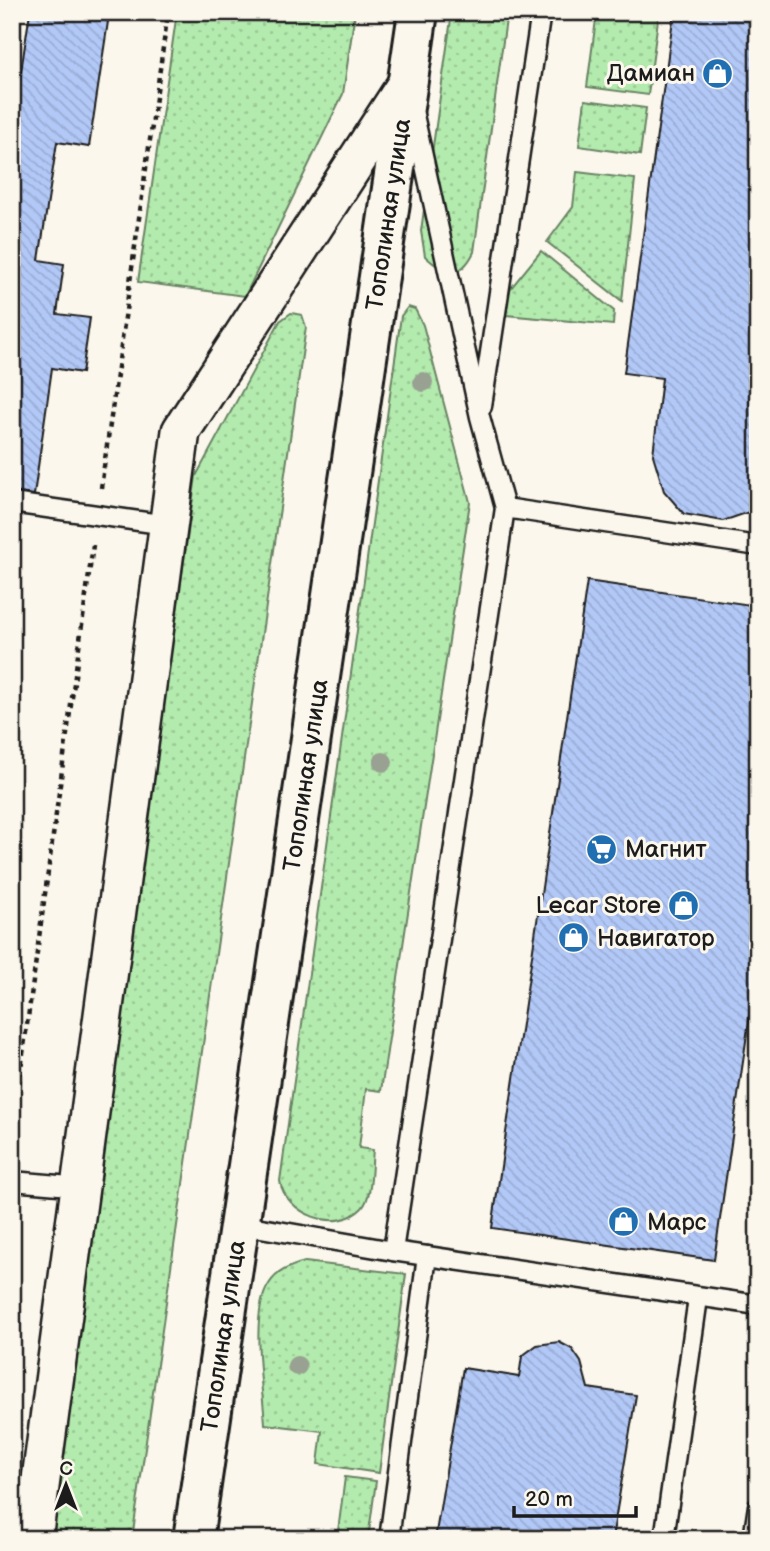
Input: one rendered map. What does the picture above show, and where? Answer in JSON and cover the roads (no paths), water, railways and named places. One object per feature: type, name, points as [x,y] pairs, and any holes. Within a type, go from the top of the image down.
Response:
[{"type":"main road","name":"Тополиная улица","points":[[193,1539],[418,12]]},
{"type":"street","points":[[33,1539],[181,431],[407,83]]},
{"type":"lane","points":[[480,416],[541,12]]},
{"type":"lane","points":[[393,1251],[505,508],[480,416],[407,83]]},
{"type":"lane","points":[[12,503],[167,525]]},
{"type":"lane","points":[[505,508],[758,546]]},
{"type":"lane","points":[[12,1181],[82,1187]]},
{"type":"lane","points":[[238,1224],[698,1298],[758,1304]]},
{"type":"lane","points":[[389,1539],[427,1256]]},
{"type":"lane","points":[[664,1539],[698,1298]]},
{"type":"lane","points":[[753,1539],[758,1506]]},
{"type":"place","name":"Дамиан","points":[[718,73]]},
{"type":"place","name":"Магнит","points":[[602,849]]},
{"type":"place","name":"Lecar Store","points":[[684,905]]},
{"type":"place","name":"Навигатор","points":[[574,938]]},
{"type":"place","name":"Марс","points":[[624,1222]]}]
